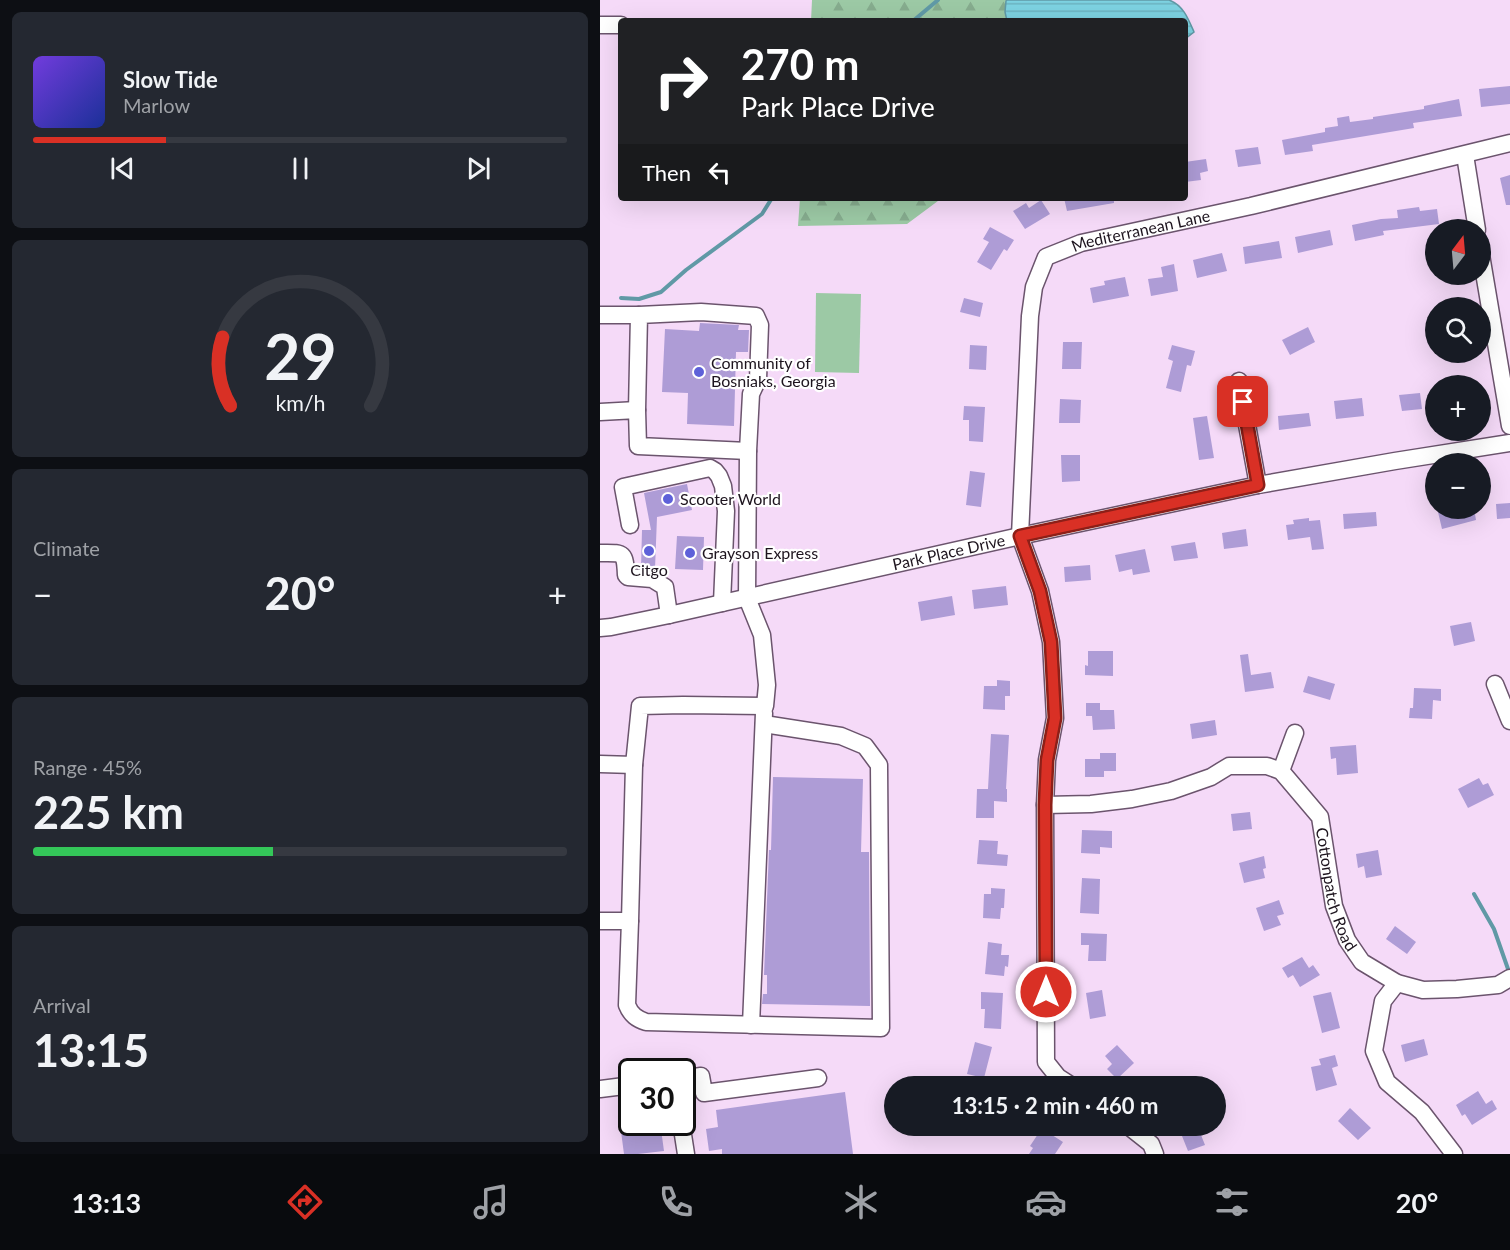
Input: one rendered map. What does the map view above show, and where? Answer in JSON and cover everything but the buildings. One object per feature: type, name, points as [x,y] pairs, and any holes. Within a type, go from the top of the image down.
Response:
[{"type":"street","points":[[600,25],[618,25]]},
{"type":"street","name":"Mediterranean Lane","points":[[1020,536],[1030,316],[1034,287],[1046,257],[1081,243],[1251,206],[1510,143]]},
{"type":"street","points":[[1465,155],[1475,219]]},
{"type":"street","points":[[1486,285],[1510,426]]},
{"type":"street","points":[[600,315],[701,312],[756,316],[759,325],[758,379],[751,394],[748,451],[747,598],[762,634],[767,685],[751,1024]]},
{"type":"street","points":[[639,315],[638,446],[748,451]]},
{"type":"street","points":[[1239,381],[1258,485]]},
{"type":"street","points":[[600,412],[637,410]]},
{"type":"street","name":"Park Place Drive","points":[[600,628],[669,615],[1258,485],[1395,460],[1510,444]]},
{"type":"street","points":[[630,525],[623,487],[710,468],[715,471],[720,476],[723,486],[726,511],[722,603]]},
{"type":"street","points":[[1020,536],[1040,591],[1051,642],[1055,718],[1047,760],[1045,805],[1046,1062],[1057,1076]]},
{"type":"street","points":[[600,553],[622,555],[628,577],[652,579],[665,587],[669,615]]},
{"type":"street","points":[[1495,684],[1510,721]]},
{"type":"street","points":[[764,724],[841,736],[865,746],[879,765],[881,1028],[646,1022],[630,1012],[627,1005],[634,765],[640,706],[765,706]]},
{"type":"street","points":[[1045,805],[1091,804],[1132,799],[1211,777],[1229,766],[1267,766],[1281,771],[1295,733]]},
{"type":"street","points":[[600,764],[634,765]]},
{"type":"street","name":"Cottonpatch Road","points":[[1281,771],[1320,817],[1334,906],[1347,940],[1362,962],[1397,983],[1423,990],[1498,985],[1510,978]]},
{"type":"street","points":[[600,921],[630,921]]},
{"type":"street","points":[[1397,983],[1383,1001],[1374,1051],[1387,1082],[1422,1112],[1454,1154]]},
{"type":"street","points":[[696,1077],[701,1076],[704,1093],[818,1078]]},
{"type":"street","points":[[600,1089],[618,1087]]},
{"type":"street","points":[[683,1136],[686,1154]]},
{"type":"street","points":[[1141,1136],[1151,1144],[1155,1154]]},
{"type":"green space","points":[[812,0],[1010,0],[1012,18],[811,18]]},
{"type":"green space","points":[[800,201],[938,201],[907,224],[798,226]]},
{"type":"green space","points":[[816,293],[861,294],[859,373],[815,372]]},
{"type":"water","points":[[1169,0],[1174,2],[1187,18],[1006,18],[1006,1]]},
{"type":"water","points":[[1188,19],[1194,32],[1188,37]]},
{"type":"waterway","points":[[917,18],[938,0]]},
{"type":"waterway","points":[[621,298],[639,299],[661,292],[686,270],[762,214],[770,201]]},
{"type":"waterway","points":[[1474,894],[1494,929],[1508,969]]},
{"type":"place","name":"Community of Bosniaks, Georgia","points":[[699,372]]},
{"type":"place","name":"Scooter World","points":[[668,499]]},
{"type":"place","name":"Citgo","points":[[649,551]]},
{"type":"place","name":"Grayson Express","points":[[690,553]]},
{"type":"route","points":[[1046,992],[1045,805],[1047,760],[1055,718],[1051,642],[1040,591],[1020,536],[1258,485],[1243,402]]}]
